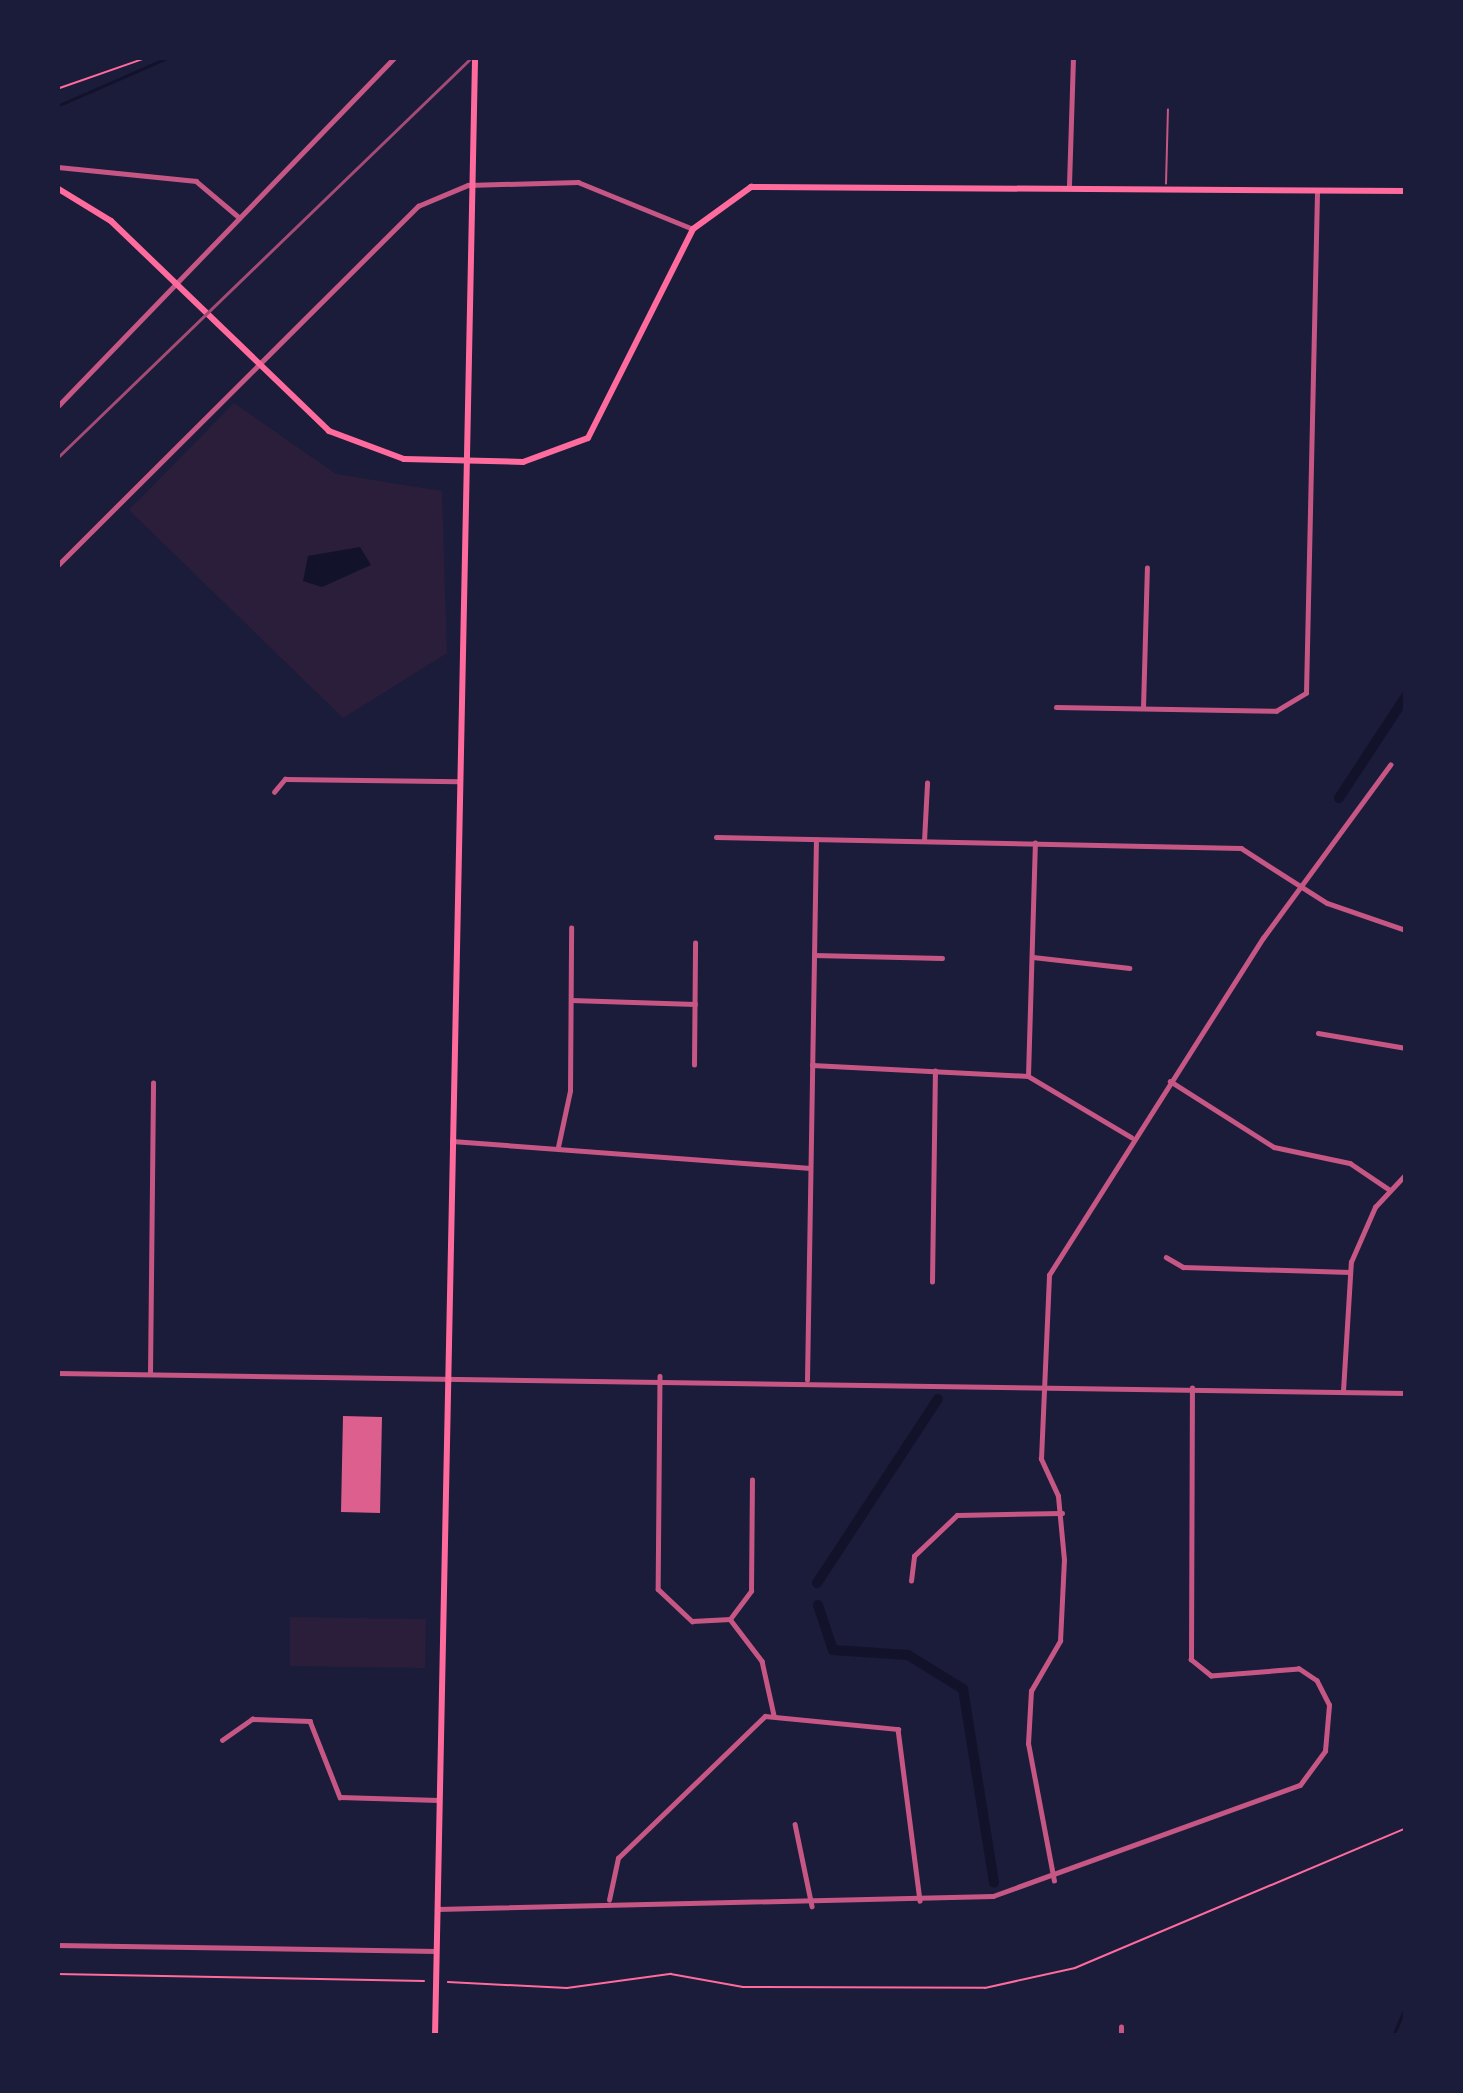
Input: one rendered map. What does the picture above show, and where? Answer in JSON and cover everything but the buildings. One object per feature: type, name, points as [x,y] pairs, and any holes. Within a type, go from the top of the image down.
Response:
[{"type":"main road","points":[[435,2036],[476,57]]},
{"type":"main road","points":[[57,188],[150,260],[280,386],[352,444],[466,460],[543,459],[588,438],[693,230],[733,196],[777,183],[1406,191]]},
{"type":"street","points":[[57,406],[395,57]]},
{"type":"street","points":[[1069,185],[1073,57]]},
{"type":"street","points":[[58,167],[196,181],[240,218]]},
{"type":"street","points":[[57,566],[418,206],[468,185],[578,182],[693,230]]},
{"type":"street","points":[[1056,707],[1276,711],[1300,701],[1317,189]]},
{"type":"street","points":[[1144,708],[1147,568]]},
{"type":"street","points":[[1054,1881],[1028,1744],[1031,1690],[1060,1641],[1062,1513],[1040,1459],[1042,1385],[1057,1251],[1299,886],[1390,765]]},
{"type":"street","points":[[274,792],[285,778],[459,781]]},
{"type":"street","points":[[924,841],[927,783]]},
{"type":"street","points":[[716,837],[1241,848],[1299,886],[1406,930]]},
{"type":"street","points":[[807,1380],[816,840]]},
{"type":"street","points":[[1028,1076],[1035,842]]},
{"type":"street","points":[[558,1148],[571,1000],[571,928]]},
{"type":"street","points":[[694,1066],[695,943]]},
{"type":"street","points":[[814,955],[942,958]]},
{"type":"street","points":[[1033,957],[1129,968]]},
{"type":"street","points":[[571,1000],[694,1004]]},
{"type":"street","points":[[1318,1033],[1406,1048]]},
{"type":"street","points":[[812,1066],[1028,1076],[1132,1137]]},
{"type":"street","points":[[932,1282],[935,1071]]},
{"type":"street","points":[[1169,1081],[1274,1147],[1350,1162],[1390,1190]]},
{"type":"street","points":[[150,1375],[153,1083]]},
{"type":"street","points":[[452,1141],[810,1168]]},
{"type":"street","points":[[1343,1390],[1349,1272],[1390,1190],[1406,1174]]},
{"type":"street","points":[[1166,1257],[1183,1268],[1349,1272]]},
{"type":"street","points":[[57,1373],[660,1376],[1406,1393]]},
{"type":"street","points":[[660,1376],[658,1589],[692,1621],[730,1619]]},
{"type":"street","points":[[437,1909],[920,1901],[1054,1881],[1300,1785],[1325,1751],[1328,1705],[1317,1681],[1298,1669],[1211,1676],[1191,1660],[1192,1388]]},
{"type":"street","points":[[730,1619],[751,1591],[752,1480]]},
{"type":"street","points":[[911,1581],[914,1556],[957,1515],[1062,1513]]},
{"type":"street","points":[[730,1619],[762,1661],[774,1716]]},
{"type":"street","points":[[609,1903],[617,1858],[774,1716],[898,1729],[920,1901]]},
{"type":"street","points":[[222,1740],[252,1718],[310,1721],[334,1794],[438,1800]]},
{"type":"street","points":[[795,1824],[812,1906]]},
{"type":"street","points":[[57,1945],[436,1951]]},
{"type":"street","points":[[1120,2036],[1121,2027]]},
{"type":"lane","points":[[1166,187],[1168,110]]},
{"type":"path","points":[[57,89],[149,57]]},
{"type":"path","points":[[448,1982],[567,1988],[671,1975],[743,1988],[985,1988],[1075,1968],[1406,1828]]},
{"type":"path","points":[[57,1974],[424,1981]]},
{"type":"shaded area","points":[[234,403],[336,474],[442,491],[447,653],[343,718],[129,510]]},
{"type":"shaded area","points":[[360,547],[371,565],[322,587],[303,581],[308,556]]},
{"type":"shaded area","points":[[290,1617],[426,1619],[425,1668],[290,1666]]},
{"type":"waterway","points":[[57,106],[169,57]]},
{"type":"waterway","points":[[176,57],[184,57]]},
{"type":"waterway","points":[[1339,798],[1406,696]]},
{"type":"waterway","points":[[817,1583],[938,1399]]},
{"type":"waterway","points":[[818,1605],[833,1650],[908,1655],[963,1689],[994,1883]]},
{"type":"waterway","points":[[1393,2036],[1406,2005]]},
{"type":"railway","points":[[57,458],[472,57]]}]
